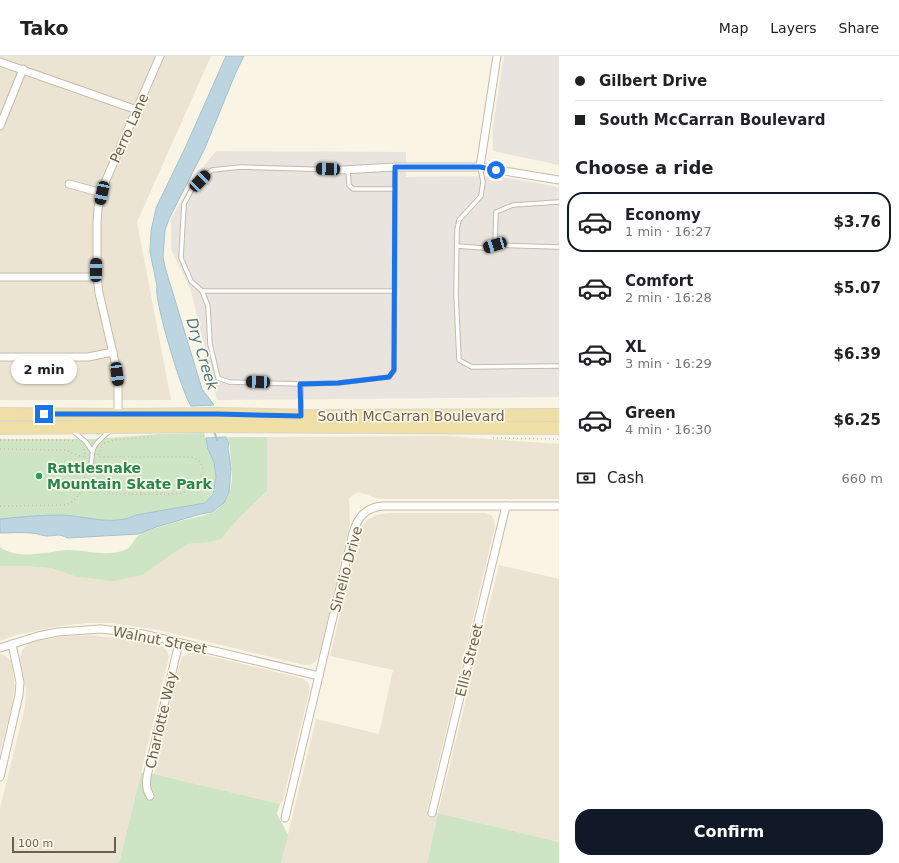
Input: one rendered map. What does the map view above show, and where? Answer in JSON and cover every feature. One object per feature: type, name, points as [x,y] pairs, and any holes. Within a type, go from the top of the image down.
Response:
[{"type":"main road","name":"South McCarran Boulevard","points":[[0,414],[559,416]]},
{"type":"main road","name":"South McCarran Boulevard","points":[[0,428],[222,426],[559,428]]},
{"type":"street","name":"Perro Lane","points":[[118,415],[118,383],[97,277],[97,222],[106,180],[160,56]]},
{"type":"street","points":[[480,167],[497,56]]},
{"type":"street","points":[[0,62],[136,110]]},
{"type":"street","points":[[0,126],[23,69]]},
{"type":"street","points":[[345,170],[395,167],[480,167],[559,180]]},
{"type":"street","points":[[69,184],[102,193]]},
{"type":"street","points":[[0,277],[97,277]]},
{"type":"street","points":[[0,357],[88,357],[113,352]]},
{"type":"street","name":"Sinelio Drive","points":[[285,818],[353,533],[356,524],[365,511],[374,507],[382,506],[559,506]]},
{"type":"street","name":"Ellis Street","points":[[432,813],[506,506]]},
{"type":"street","name":"Walnut Street","points":[[0,648],[38,636],[58,632],[101,629],[143,634],[319,676]]},
{"type":"street","name":"Charlotte Way","points":[[150,796],[146,786],[147,776],[179,643]]},
{"type":"street","points":[[0,778],[19,695],[20,682],[12,644]]},
{"type":"lane","points":[[395,167],[395,189],[394,291],[394,370],[389,377],[338,383],[300,384],[229,382],[218,378],[210,344],[208,306],[202,291],[192,281],[181,258],[184,204],[193,187],[212,170],[241,167],[345,170],[349,185],[353,189],[395,189]]},
{"type":"lane","points":[[480,167],[483,182],[481,196],[459,220],[457,230],[456,294],[459,360],[472,367],[559,366]]},
{"type":"lane","points":[[495,245],[496,212],[513,205],[559,202]]},
{"type":"lane","points":[[457,246],[484,248],[495,245],[559,247]]},
{"type":"lane","points":[[202,291],[394,291]]},
{"type":"lane","points":[[300,384],[301,416]]},
{"type":"lane","points":[[91,468],[92,451],[98,441],[114,427]]},
{"type":"lane","points":[[69,428],[86,442],[92,451]]},
{"type":"path","points":[[85,489],[102,489],[111,494],[183,493],[195,486],[201,478],[203,472],[201,463],[195,458],[97,457],[102,446],[108,441],[157,436]]},
{"type":"path","points":[[0,440],[74,440],[80,443]]},
{"type":"path","points":[[0,506],[66,505],[75,500],[85,489],[85,457],[83,447]]},
{"type":"path","points":[[0,449],[65,450],[85,457]]},
{"type":"shaded area","points":[[0,56],[211,56],[137,222],[171,400],[0,400]]},
{"type":"shaded area","points":[[504,56],[559,56],[559,165],[493,151],[492,132]]},
{"type":"shaded area","points":[[216,151],[406,152],[406,177],[496,176],[559,187],[559,397],[217,400],[191,291],[171,249],[171,219],[195,177]]},
{"type":"shaded area","points":[[446,436],[559,444],[559,499],[379,499],[359,492],[354,494],[349,498],[350,524],[319,656],[315,662],[310,665],[304,665],[159,630],[111,623],[86,623],[54,627],[16,635],[0,641],[0,566],[51,568],[74,576],[169,556],[188,544],[211,542],[221,539],[239,518],[267,491],[267,437]]},
{"type":"shaded area","points":[[389,513],[485,513],[491,515],[495,526],[427,811],[438,813],[427,863],[281,863],[316,719],[379,734],[393,670],[330,656],[361,528],[367,520],[376,515]]},
{"type":"shaded area","points":[[499,565],[559,579],[559,842],[438,813]]},
{"type":"shaded area","points":[[88,635],[147,642],[163,647],[167,651],[169,657],[119,863],[0,863],[0,808],[25,707],[26,689],[20,658],[22,650],[28,644],[37,641]]},
{"type":"shaded area","points":[[188,653],[197,653],[301,678],[308,682],[310,688],[283,800],[280,804],[154,774],[178,669],[182,657]]},
{"type":"shaded area","points":[[0,654],[6,656],[11,661],[14,691],[0,752]]},
{"type":"green space","points":[[204,433],[213,460],[216,477],[215,486],[205,503],[116,522],[0,521],[0,439],[95,439],[161,434]]},
{"type":"green space","points":[[227,437],[267,437],[267,491],[239,518],[221,539],[211,542],[188,544],[142,575],[113,581],[74,576],[51,568],[0,566],[0,547],[15,554],[33,554],[69,550],[98,553],[120,552],[128,548],[143,532],[207,515],[213,512],[223,504],[231,487],[232,470],[230,446]]},
{"type":"green space","points":[[141,773],[154,774],[280,804],[277,814],[288,835],[281,863],[119,863]]},
{"type":"green space","points":[[438,813],[559,842],[559,863],[427,863]]},
{"type":"water","points":[[226,56],[244,56],[205,148],[169,219],[165,230],[163,257],[165,267],[202,389],[214,405],[191,406],[175,365],[159,308],[157,286],[150,252],[151,231],[156,208],[186,146]]},
{"type":"water","points":[[226,437],[229,443],[228,448],[231,469],[229,492],[224,503],[212,512],[156,527],[138,534],[68,538],[59,535],[45,536],[33,533],[0,533],[0,519],[69,515],[98,520],[117,520],[136,515],[205,503],[213,494],[216,477],[214,462],[208,449],[206,438]]},
{"type":"waterway","name":"Dry Creek","points":[[214,431],[217,440]]},
{"type":"place","name":"Rattlesnake Mountain Skate Park","points":[[39,476]]},
{"type":"route","points":[[44,414],[217,414],[301,416],[300,384],[338,383],[389,377],[394,370],[395,167],[480,167],[496,170]]}]
